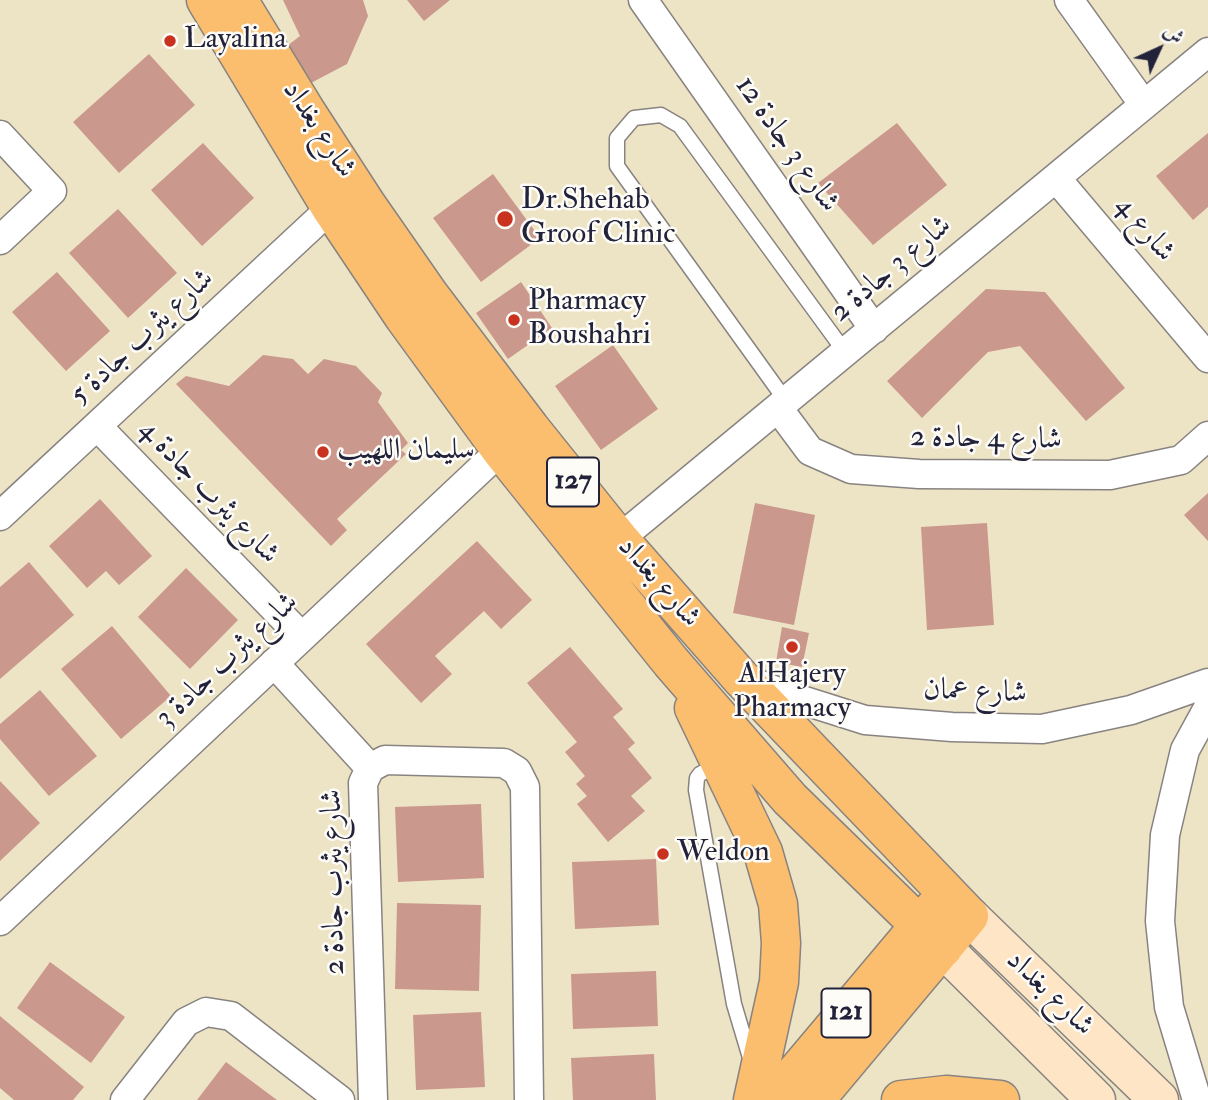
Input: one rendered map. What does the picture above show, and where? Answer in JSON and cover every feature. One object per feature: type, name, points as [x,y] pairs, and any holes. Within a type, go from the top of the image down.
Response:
[{"type":"main road","name":"شارع بغداد","points":[[206,0],[331,208],[404,317],[501,450],[671,662],[790,799],[1096,1100]]},
{"type":"main road","name":"شارع بغداد","points":[[238,0],[304,110],[430,296],[619,540],[740,677],[958,904],[1159,1100]]},
{"type":"main road","points":[[671,662],[763,852],[778,904],[781,943],[779,982],[761,1094]]},
{"type":"main road","name":"121","points":[[815,1100],[931,937],[958,904]]},
{"type":"main road","name":"121","points":[[761,1094],[931,937]]},
{"type":"main road","points":[[901,1100],[946,1095],[1000,1100]]},
{"type":"street","name":"شارع 3 جادة 12","points":[[643,0],[874,329]]},
{"type":"street","points":[[1069,0],[1144,104]]},
{"type":"street","name":"شارع 3 جادة 2","points":[[619,540],[1208,52]]},
{"type":"street","points":[[0,135],[52,191],[0,240]]},
{"type":"street","name":"شارع 4","points":[[1056,178],[1208,358]]},
{"type":"street","name":"شارع يثرب جادة 5","points":[[0,516],[331,208]]},
{"type":"street","name":"شارع 4 جادة 2","points":[[782,405],[810,451],[851,469],[892,472],[1110,475],[1181,460],[1208,436]]},
{"type":"street","name":"شارع يثرب جادة 4","points":[[97,426],[302,637]]},
{"type":"street","name":"شارع يثرب جادة 3","points":[[0,921],[501,450]]},
{"type":"street","points":[[274,663],[370,768]]},
{"type":"street","name":"شارع عمان","points":[[740,677],[865,720],[952,727],[1029,729],[1042,729],[1131,710],[1208,683]]},
{"type":"street","points":[[1197,1100],[1169,1007],[1160,921],[1165,835],[1185,750],[1208,708]]},
{"type":"street","name":"شارع يثرب جادة 2","points":[[373,1100],[363,783],[370,768],[384,760],[504,763],[517,771],[525,787],[529,1100]]},
{"type":"street","points":[[125,1100],[186,1022],[206,1012],[231,1016],[340,1100]]},
{"type":"lane","points":[[782,405],[617,166],[617,138],[634,118],[661,115],[680,126],[845,352]]},
{"type":"lane","points":[[720,763],[700,774],[696,790],[736,1014],[761,1094]]},
{"type":"building","points":[[283,0],[363,0],[368,16],[347,64],[309,84],[279,52],[300,36]]},
{"type":"building","points":[[407,0],[450,0],[424,21]]},
{"type":"building","points":[[149,54],[195,105],[119,173],[73,122]]},
{"type":"building","points":[[897,123],[947,185],[873,245],[818,183]]},
{"type":"building","points":[[1208,133],[1208,207],[1193,220],[1156,176]]},
{"type":"building","points":[[203,143],[254,198],[202,246],[151,190]]},
{"type":"building","points":[[493,174],[540,238],[481,282],[433,218]]},
{"type":"building","points":[[118,209],[177,273],[128,318],[69,253]]},
{"type":"building","points":[[57,272],[110,331],[66,371],[12,312]]},
{"type":"building","name":"Pharmacy Boushahri","points":[[521,282],[552,328],[508,359],[476,313]]},
{"type":"building","points":[[986,289],[1045,292],[1125,388],[1086,421],[1020,346],[988,352],[922,418],[887,381]]},
{"type":"building","points":[[613,345],[658,409],[601,450],[555,386]]},
{"type":"building","name":"سليمان اللهيب","points":[[263,355],[293,359],[308,374],[324,359],[356,366],[382,393],[378,402],[408,443],[401,450],[406,454],[337,519],[347,530],[331,546],[176,384],[186,376],[229,386]]},
{"type":"building","points":[[1208,493],[1208,541],[1184,515]]},
{"type":"building","points":[[100,499],[152,556],[119,585],[106,571],[87,588],[49,546]]},
{"type":"building","points":[[755,503],[815,515],[794,625],[733,613]]},
{"type":"building","points":[[987,523],[994,625],[927,630],[921,527]]},
{"type":"building","points":[[477,541],[532,600],[501,629],[484,611],[435,656],[452,674],[421,703],[366,644]]},
{"type":"building","points":[[29,562],[74,615],[0,679],[0,587]]},
{"type":"building","points":[[186,568],[238,620],[190,669],[138,617]]},
{"type":"building","points":[[112,626],[171,696],[121,739],[61,669]]},
{"type":"building","name":"AlHajery Pharmacy","points":[[782,627],[809,633],[802,667],[776,662]]},
{"type":"building","points":[[570,647],[623,709],[613,717],[635,743],[628,749],[652,778],[631,796],[645,811],[608,842],[577,804],[587,796],[576,784],[585,776],[565,752],[577,742],[527,683]]},
{"type":"building","points":[[40,690],[97,756],[49,796],[0,739],[0,724]]},
{"type":"building","points":[[0,781],[40,823],[0,861]]},
{"type":"building","points":[[481,804],[484,878],[398,882],[395,807]]},
{"type":"building","points":[[656,859],[659,925],[575,929],[572,862]]},
{"type":"building","points":[[397,903],[481,905],[479,991],[395,989]]},
{"type":"building","points":[[50,962],[125,1017],[91,1063],[17,1008]]},
{"type":"building","points":[[656,971],[658,1026],[573,1029],[571,974]]},
{"type":"building","points":[[481,1012],[485,1087],[416,1090],[413,1015]]},
{"type":"building","points":[[0,1016],[84,1087],[73,1100],[14,1100],[0,1088]]},
{"type":"building","points":[[654,1054],[656,1100],[573,1100],[571,1058]]},
{"type":"building","points":[[226,1062],[277,1100],[197,1100]]},
{"type":"place","name":"Layalina","points":[[170,41]]},
{"type":"place","name":"Dr.Shehab Groof Clinic","points":[[505,219]]},
{"type":"place","name":"Pharmacy Boushahri","points":[[514,320]]},
{"type":"place","name":"سليمان اللهيب","points":[[323,452]]},
{"type":"place","name":"AlHajery Pharmacy","points":[[792,647]]},
{"type":"place","name":"Weldon","points":[[663,854]]}]
